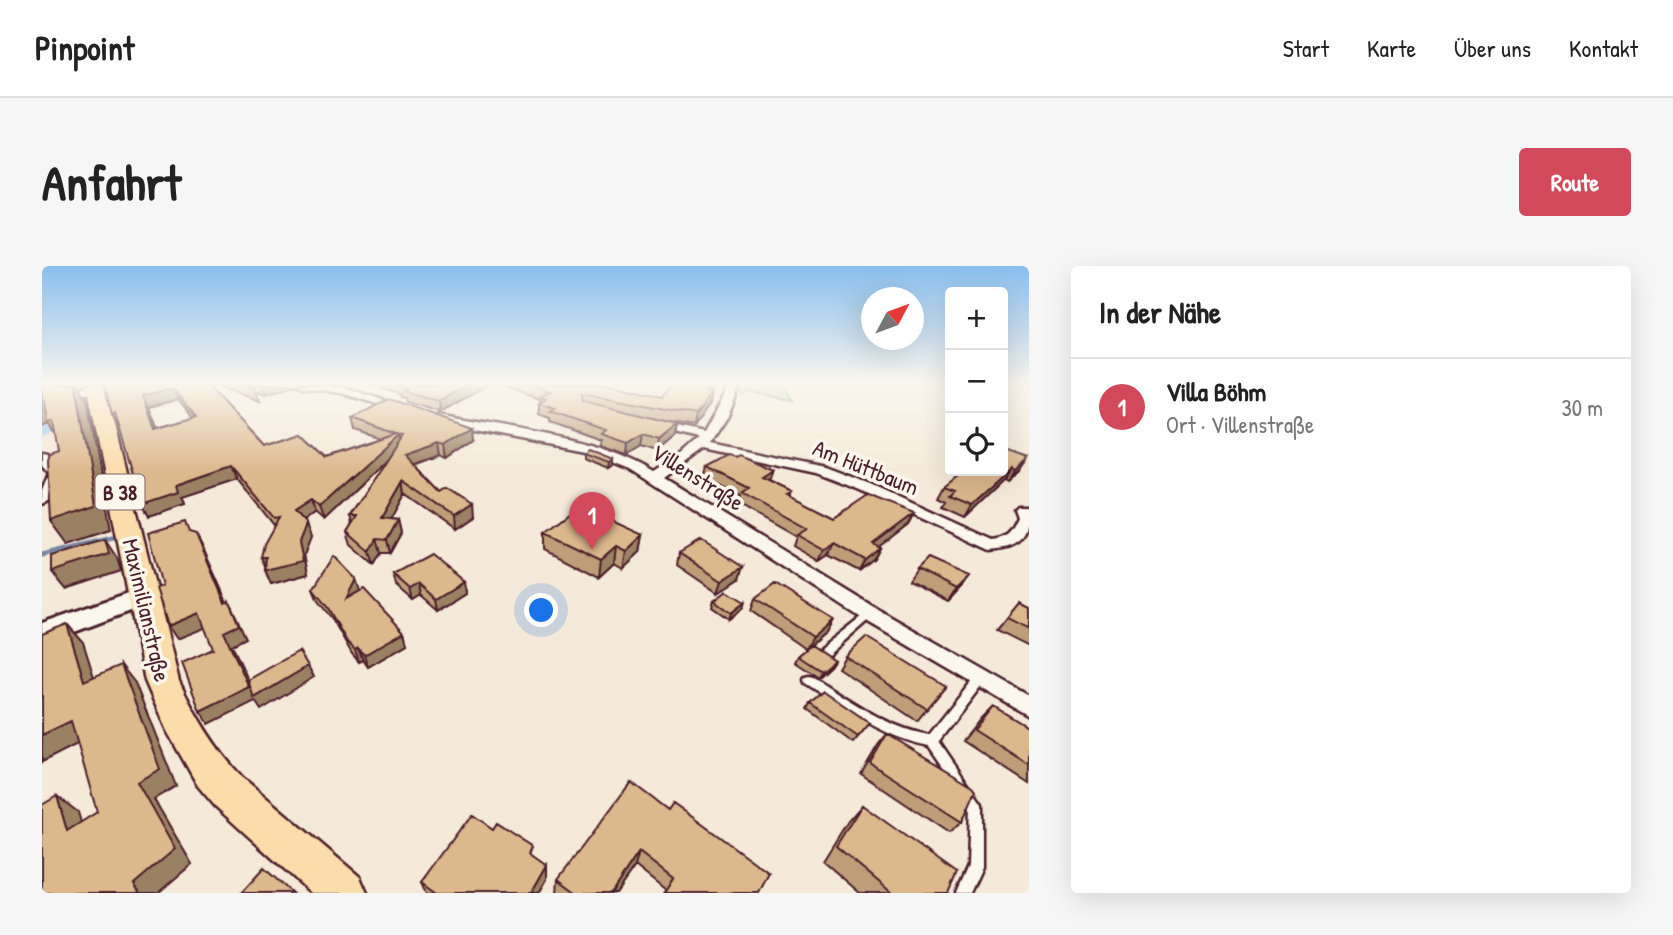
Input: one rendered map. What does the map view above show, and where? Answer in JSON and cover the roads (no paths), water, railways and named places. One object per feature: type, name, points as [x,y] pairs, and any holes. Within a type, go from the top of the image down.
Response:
[{"type":"main road","name":"Maximilianstraße","points":[[102,413],[162,681],[185,731],[212,773],[229,792],[344,893]]},
{"type":"main road","points":[[42,634],[142,597]]},
{"type":"street","name":"Villenstraße","points":[[418,413],[591,449],[656,477],[870,614],[1029,707]]},
{"type":"street","points":[[656,477],[706,442],[723,413]]},
{"type":"street","points":[[640,421],[706,442]]},
{"type":"street","name":"Am Hüttbaum","points":[[706,442],[820,470],[874,491],[991,545],[1009,543],[1020,533],[1027,518],[1023,510]]},
{"type":"street","points":[[42,457],[55,472],[53,487],[42,500]]},
{"type":"lane","points":[[823,653],[870,614]]},
{"type":"lane","points":[[932,741],[980,679]]},
{"type":"lane","points":[[809,680],[896,732],[932,741],[976,803],[975,867],[963,893]]},
{"type":"waterway","points":[[42,429],[72,416],[73,413]]},
{"type":"waterway","points":[[42,555],[113,538]]},
{"type":"place","name":"Villa Böhm","points":[[592,550]]}]
